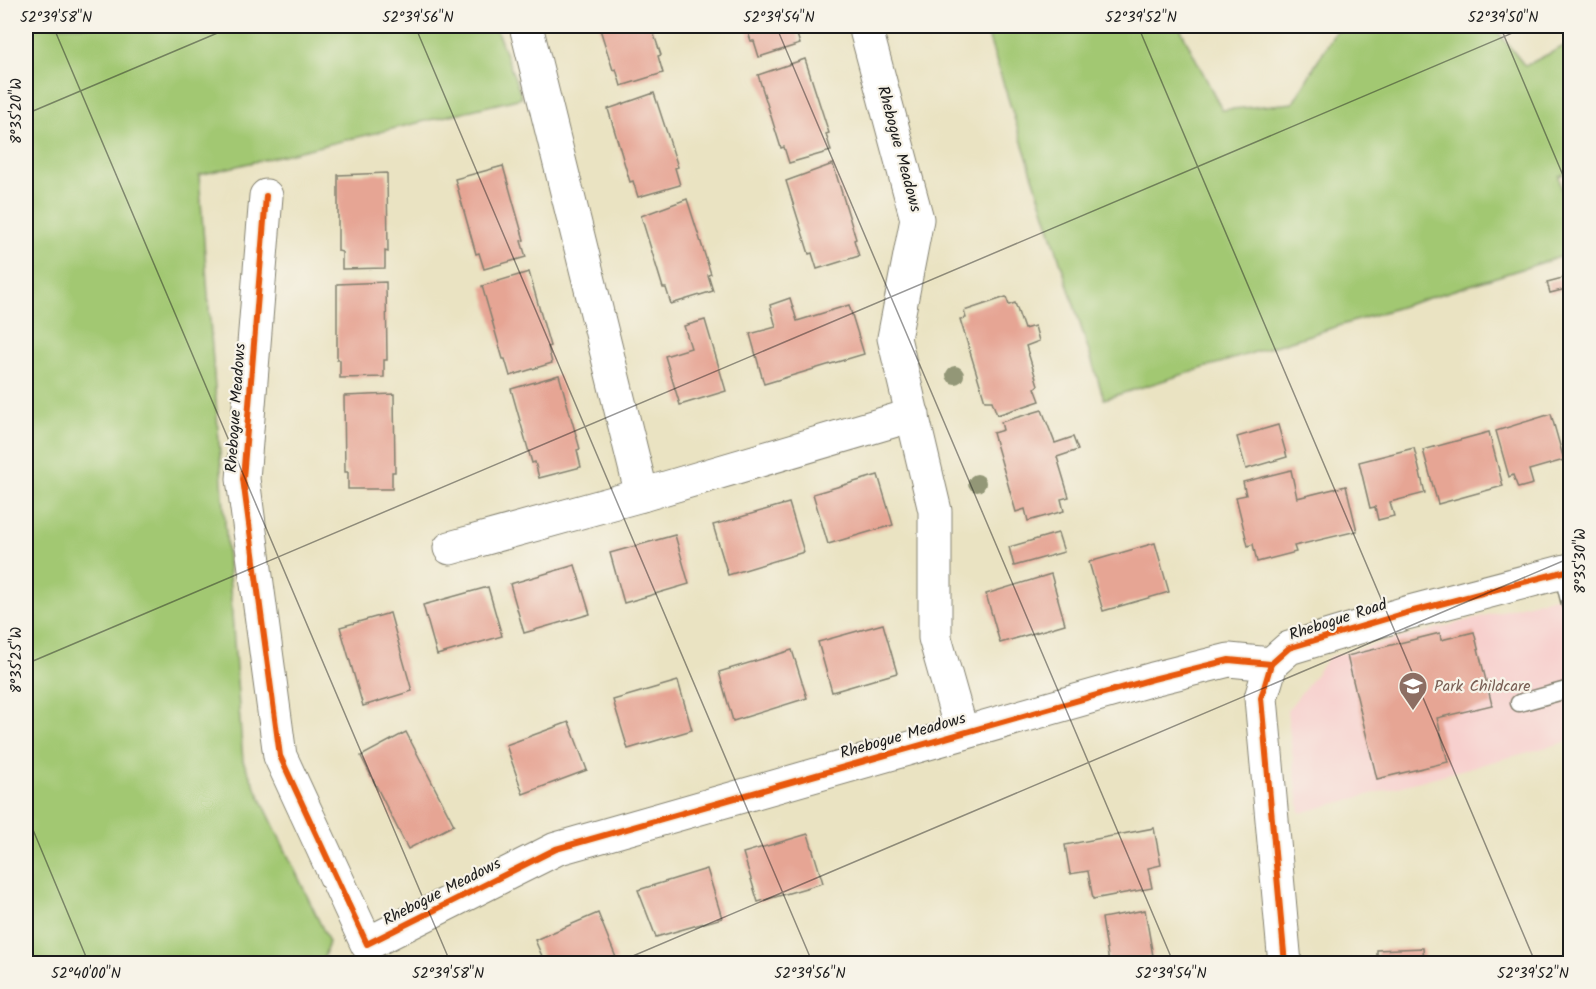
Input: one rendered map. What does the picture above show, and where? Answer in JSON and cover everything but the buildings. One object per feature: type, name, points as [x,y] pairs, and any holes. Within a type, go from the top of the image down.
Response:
[{"type":"street","points":[[526,26],[642,495]]},
{"type":"street","name":"Rhebogue Meadows","points":[[865,26],[917,219],[894,338],[935,511],[934,638],[962,734]]},
{"type":"street","name":"Rhebogue Meadows","points":[[266,196],[243,479],[280,756],[364,954],[556,849],[1153,679],[1228,660],[1271,664]]},
{"type":"street","points":[[450,548],[642,495],[913,415]]},
{"type":"street","name":"Rhebogue Road","points":[[1271,664],[1289,648],[1406,613],[1566,571]]},
{"type":"street","points":[[1271,664],[1261,698],[1285,963]]},
{"type":"lane","points":[[1566,571],[1570,604]]},
{"type":"lane","points":[[1519,702],[1570,689]]},
{"type":"shaded area","points":[[1570,593],[1570,741],[1300,813],[1287,711],[1329,657]]},
{"type":"green space","points":[[26,26],[495,26],[522,98],[199,175],[243,761],[329,942],[322,963],[26,963]]},
{"type":"green space","points":[[985,26],[1179,26],[1222,110],[1293,103],[1335,32],[1354,26],[1493,26],[1525,66],[1570,43],[1570,172],[1559,176],[1570,238],[1570,254],[1104,399]]},
{"type":"cycle path","points":[[266,196],[243,479],[280,756],[367,944],[556,849],[1153,679],[1229,660],[1271,664]]},
{"type":"cycle path","points":[[1285,964],[1261,698],[1271,664],[1289,648],[1406,613],[1570,570]]},
{"type":"place","name":"Park Childcare","points":[[1413,712]]}]
